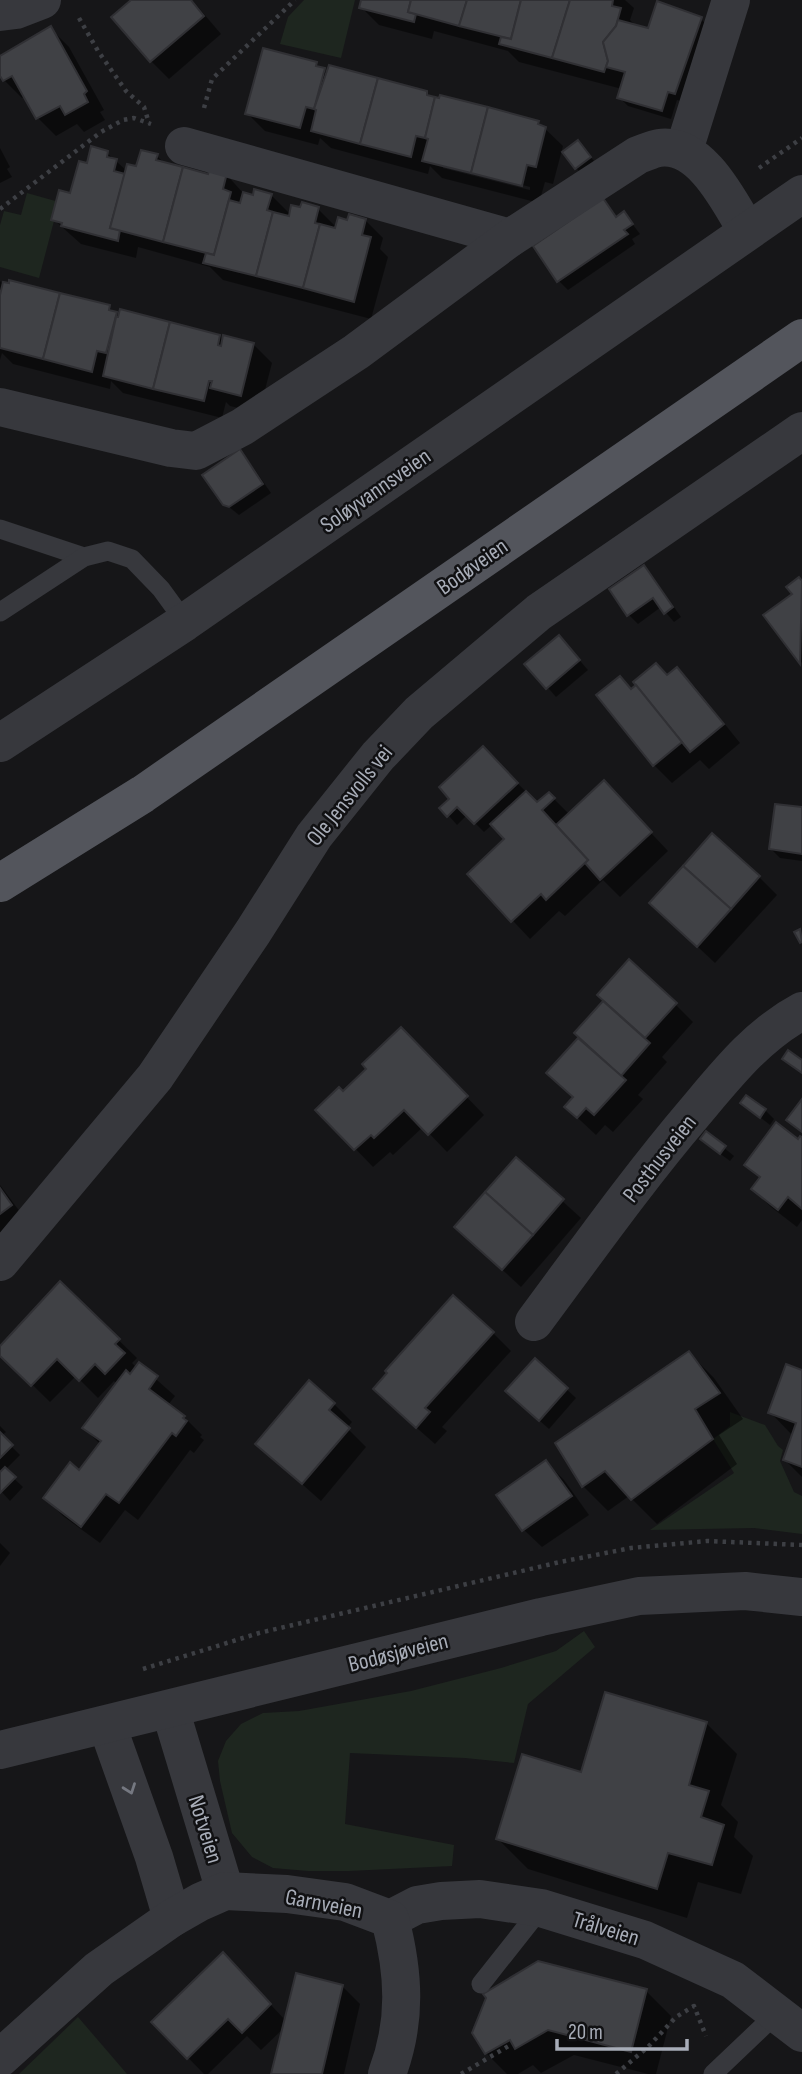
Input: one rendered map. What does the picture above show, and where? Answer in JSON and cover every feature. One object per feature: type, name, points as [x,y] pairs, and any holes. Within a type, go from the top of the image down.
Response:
[{"type":"main road","name":"Bodøveien","points":[[0,883],[143,794],[802,338]]},
{"type":"main road","name":"Bodøveien","points":[[0,905],[143,794]]},
{"type":"street","points":[[0,12],[16,10],[42,0]]},
{"type":"street","points":[[684,150],[732,0]]},
{"type":"street","points":[[184,146],[510,238]]},
{"type":"street","points":[[0,407],[171,448],[196,451],[242,426],[356,352],[510,238],[638,155],[660,148],[684,150],[705,168],[747,231]]},
{"type":"street","name":"Soløyvannsveien","points":[[0,743],[185,622],[802,194]]},
{"type":"street","name":"Ole Jensvolls vei","points":[[0,1262],[155,1076],[253,932],[314,836],[342,798],[419,713],[539,612],[802,431]]},
{"type":"street","name":"Posthusveien","points":[[534,1322],[661,1152],[734,1065],[770,1031],[802,1011]]},
{"type":"street","name":"Bodøsjøveien","points":[[0,1750],[528,1621],[639,1597],[745,1591],[802,1597]]},
{"type":"street","name":"Notveien","points":[[0,2058],[99,1969],[172,1918],[225,1891],[170,1709]]},
{"type":"street","points":[[107,1725],[154,1857],[172,1918]]},
{"type":"street","name":"Garnveien","points":[[225,1891],[287,1894],[345,1902],[390,1919],[398,1952],[403,1996],[395,2055],[387,2074]]},
{"type":"street","name":"Trålveien","points":[[390,1919],[417,1905],[441,1901],[480,1899],[541,1908],[645,1940],[733,1980],[789,2023]]},
{"type":"lane","points":[[0,529],[84,557]]},
{"type":"lane","points":[[0,612],[84,557],[108,551],[132,559],[161,589],[185,622]]},
{"type":"lane","points":[[481,1984],[541,1908]]},
{"type":"lane","points":[[716,2072],[789,2023]]},
{"type":"path","points":[[0,209],[101,132],[123,120],[134,118],[150,124],[184,146],[200,119],[212,79],[295,0]]},
{"type":"path","points":[[85,27],[126,91],[144,107],[150,124]]},
{"type":"path","points":[[616,2074],[648,2047],[676,2017],[694,2006],[716,2072]]},
{"type":"path","points":[[461,2074],[512,2044]]},
{"type":"shaded area","points":[[304,0],[355,0],[341,58],[280,44],[288,17]]},
{"type":"shaded area","points":[[27,193],[59,202],[39,278],[0,267],[0,225],[4,211],[21,215]]},
{"type":"shaded area","points":[[730,1412],[765,1425],[783,1450],[780,1461],[794,1492],[802,1496],[802,1534],[754,1528],[650,1530],[734,1473],[713,1439],[730,1426]]},
{"type":"shaded area","points":[[584,1631],[595,1647],[528,1704],[514,1763],[350,1753],[345,1824],[454,1845],[452,1866],[349,1871],[273,1868],[252,1857],[232,1833],[218,1761],[226,1741],[241,1724],[263,1713],[299,1711],[411,1691],[501,1668],[556,1651]]},
{"type":"shaded area","points":[[78,2017],[127,2074],[19,2074]]},
{"type":"building","points":[[131,0],[191,0],[204,16],[150,62],[111,17]]},
{"type":"building","points":[[361,0],[411,0],[408,12],[416,14],[414,22],[359,8]]},
{"type":"building","points":[[411,0],[467,0],[459,26],[408,12]]},
{"type":"building","points":[[467,0],[521,0],[511,39],[459,26]]},
{"type":"building","points":[[521,0],[570,0],[552,58],[499,44],[501,37],[511,39]]},
{"type":"building","points":[[570,0],[613,0],[612,6],[621,8],[616,26],[603,42],[608,61],[604,72],[552,58]]},
{"type":"building","points":[[657,1],[702,17],[675,94],[668,92],[662,111],[617,98],[625,72],[606,67],[608,61],[603,42],[618,20],[648,28]]},
{"type":"building","points":[[51,26],[87,91],[84,94],[88,102],[65,115],[60,106],[36,119],[12,76],[3,81],[0,76],[0,56]]},
{"type":"building","points":[[263,48],[317,62],[316,66],[325,68],[314,109],[306,107],[300,128],[245,114]]},
{"type":"building","points":[[329,65],[378,78],[360,144],[311,131],[316,110],[314,109]]},
{"type":"building","points":[[378,78],[427,91],[427,95],[435,97],[425,138],[416,136],[411,157],[360,144]]},
{"type":"building","points":[[440,95],[488,107],[471,173],[422,161],[435,97],[439,98]]},
{"type":"building","points":[[488,107],[539,121],[538,124],[546,127],[536,167],[527,165],[522,186],[471,173]]},
{"type":"building","points":[[578,140],[591,157],[575,169],[562,152]]},
{"type":"building","points":[[91,146],[108,151],[107,157],[117,159],[114,171],[125,174],[110,228],[120,230],[118,241],[61,226],[62,223],[51,220],[59,190],[70,193],[79,161],[87,163]]},
{"type":"building","points":[[141,150],[158,154],[156,160],[183,167],[163,242],[110,228],[127,164],[136,166]]},
{"type":"building","points":[[183,167],[208,174],[210,168],[227,173],[223,189],[231,192],[214,255],[163,242]]},
{"type":"building","points":[[254,189],[272,194],[267,210],[273,212],[256,276],[203,263],[206,253],[214,255],[229,200],[240,203],[243,192],[253,195]]},
{"type":"building","points":[[603,198],[616,217],[624,211],[633,224],[624,230],[628,234],[557,282],[533,246]]},
{"type":"building","points":[[302,202],[319,207],[315,223],[320,224],[303,288],[256,276],[273,212],[289,216],[291,205],[300,207]]},
{"type":"building","points":[[349,214],[366,219],[362,235],[371,237],[354,302],[303,288],[320,224],[335,228],[338,217],[347,220]]},
{"type":"building","points":[[9,280],[60,293],[43,359],[0,348],[0,295],[3,282],[9,283]]},
{"type":"building","points":[[60,293],[110,305],[109,310],[117,312],[106,353],[97,351],[92,372],[43,359]]},
{"type":"building","points":[[120,309],[170,322],[153,389],[103,376]]},
{"type":"building","points":[[170,322],[220,335],[218,345],[221,346],[223,335],[254,343],[241,396],[210,388],[212,381],[209,381],[204,401],[153,389]]},
{"type":"building","points":[[240,449],[263,484],[229,507],[223,505],[202,475]]},
{"type":"building","points":[[644,565],[673,607],[664,614],[653,598],[627,616],[609,589]]},
{"type":"building","points":[[799,577],[802,581],[800,664],[763,615],[792,594],[786,587]]},
{"type":"building","points":[[559,635],[580,660],[546,689],[524,664]]},
{"type":"building","points":[[656,663],[667,675],[677,667],[724,724],[690,752],[633,682]]},
{"type":"building","points":[[620,676],[631,689],[636,685],[682,742],[653,766],[596,695]]},
{"type":"building","points":[[483,746],[518,783],[474,824],[457,807],[447,817],[439,808],[449,799],[439,787]]},
{"type":"building","points":[[604,780],[652,832],[600,880],[585,863],[588,860],[556,825]]},
{"type":"building","points":[[526,791],[537,802],[549,792],[555,798],[542,810],[588,860],[546,900],[541,894],[511,922],[467,874],[504,839],[490,824]]},
{"type":"building","points":[[775,804],[802,807],[802,854],[769,849]]},
{"type":"building","points":[[712,833],[760,876],[731,909],[683,866]]},
{"type":"building","points":[[683,866],[731,909],[697,947],[649,903]]},
{"type":"building","points":[[800,929],[802,942],[800,943],[794,932]]},
{"type":"building","points":[[629,959],[677,1003],[645,1038],[597,995]]},
{"type":"building","points":[[603,1001],[650,1043],[621,1076],[574,1033]]},
{"type":"building","points":[[401,1027],[468,1096],[428,1135],[404,1110],[374,1138],[371,1135],[354,1150],[315,1110],[339,1087],[343,1091],[366,1069],[362,1064]]},
{"type":"building","points":[[578,1038],[626,1080],[594,1115],[586,1108],[577,1118],[564,1107],[573,1097],[546,1073]]},
{"type":"building","points":[[788,1050],[802,1060],[802,1073],[782,1059]]},
{"type":"building","points":[[746,1095],[766,1109],[760,1118],[740,1103]]},
{"type":"building","points":[[802,1099],[802,1132],[786,1120]]},
{"type":"building","points":[[776,1122],[798,1139],[802,1137],[802,1209],[788,1197],[778,1210],[751,1189],[760,1177],[744,1165]]},
{"type":"building","points":[[706,1131],[726,1146],[720,1154],[700,1139]]},
{"type":"building","points":[[516,1157],[564,1199],[533,1235],[485,1192]]},
{"type":"building","points":[[0,1188],[12,1205],[0,1214]]},
{"type":"building","points":[[485,1192],[533,1235],[502,1270],[454,1227]]},
{"type":"building","points":[[60,1281],[120,1339],[115,1344],[125,1353],[105,1374],[95,1364],[79,1381],[57,1359],[31,1386],[0,1356],[0,1346]]},
{"type":"building","points":[[453,1295],[494,1332],[425,1408],[430,1412],[416,1428],[373,1389],[387,1373],[385,1371]]},
{"type":"building","points":[[689,1351],[720,1393],[695,1409],[713,1439],[631,1500],[605,1471],[582,1487],[555,1443]]},
{"type":"building","points":[[535,1358],[568,1388],[539,1421],[505,1391]]},
{"type":"building","points":[[139,1362],[158,1376],[149,1389],[185,1416],[183,1418],[187,1421],[176,1436],[172,1433],[119,1503],[106,1494],[81,1527],[43,1498],[70,1462],[79,1470],[101,1441],[82,1428],[126,1370],[130,1374]]},
{"type":"building","points":[[786,1364],[802,1370],[802,1467],[783,1460],[796,1423],[768,1413]]},
{"type":"building","points":[[309,1380],[335,1403],[329,1410],[350,1428],[302,1484],[255,1444]]},
{"type":"building","points":[[0,1432],[13,1445],[0,1458]]},
{"type":"building","points":[[546,1460],[572,1496],[522,1531],[496,1495]]},
{"type":"building","points":[[5,1467],[16,1477],[0,1493],[0,1472]]},
{"type":"building","points":[[605,1692],[707,1722],[689,1785],[709,1791],[701,1817],[724,1825],[712,1865],[668,1853],[657,1889],[496,1839],[522,1754],[581,1772]]},
{"type":"building","points":[[223,1952],[271,2004],[242,2033],[228,2019],[187,2059],[151,2022]]},
{"type":"building","points":[[538,1961],[647,1989],[631,2052],[548,2030],[515,2049],[510,2040],[485,2054],[472,2033],[486,1998],[483,1994]]},
{"type":"building","points":[[296,1973],[343,1985],[322,2074],[271,2074]]}]
